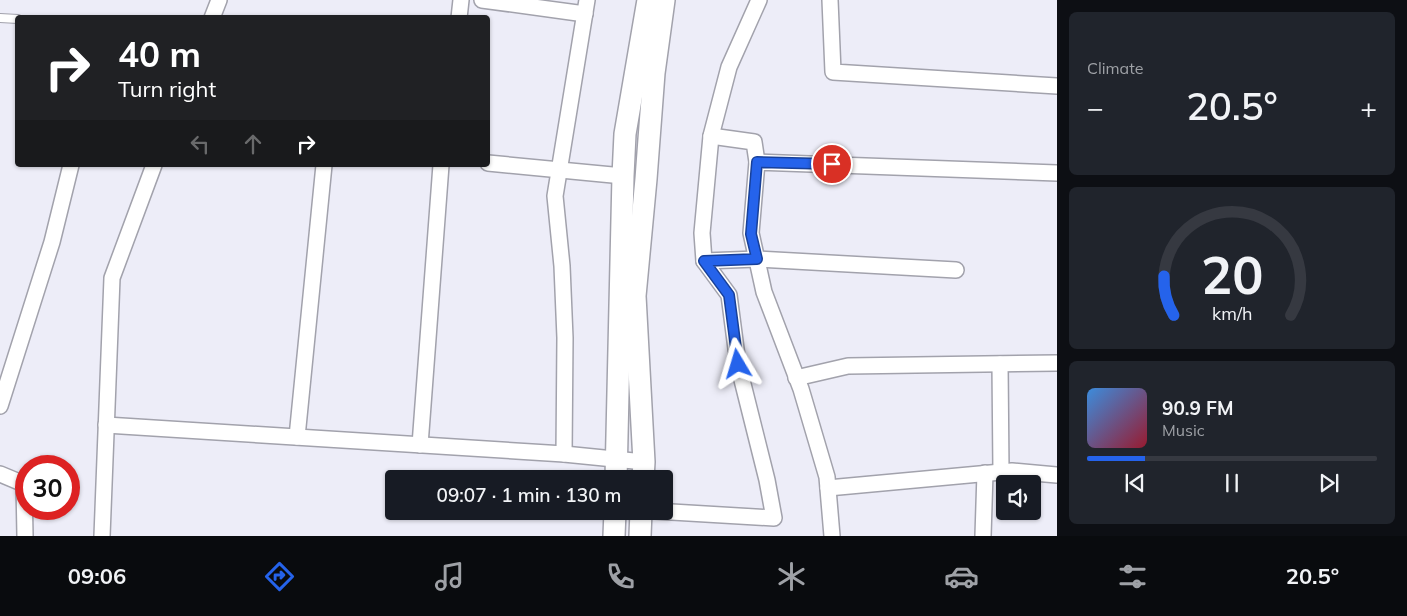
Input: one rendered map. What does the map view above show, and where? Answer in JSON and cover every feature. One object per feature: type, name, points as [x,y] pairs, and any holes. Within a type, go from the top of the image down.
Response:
[{"type":"street","points":[[213,15],[219,0]]},
{"type":"street","points":[[459,15],[461,0]]},
{"type":"street","points":[[482,0],[586,7],[555,196],[562,266],[565,338],[564,454]]},
{"type":"street","points":[[616,469],[622,176],[625,134],[648,0]]},
{"type":"street","points":[[106,425],[564,454],[616,469],[644,470],[635,296],[654,73],[664,0]]},
{"type":"street","points":[[673,512],[774,518],[767,480],[738,364],[729,295],[704,261],[702,233],[711,136],[729,67],[759,0]]},
{"type":"street","points":[[830,0],[833,72],[1057,86]]},
{"type":"street","points":[[711,136],[754,142],[757,162],[751,234],[764,292],[796,378],[827,477],[832,536]]},
{"type":"street","points":[[757,162],[1057,173]]},
{"type":"street","points":[[490,163],[622,176]]},
{"type":"street","points":[[0,406],[52,242],[71,167]]},
{"type":"street","points":[[102,536],[112,278],[153,167]]},
{"type":"street","points":[[297,437],[324,167]]},
{"type":"street","points":[[420,445],[441,167]]},
{"type":"street","points":[[704,261],[757,259],[956,270]]},
{"type":"street","points":[[796,378],[848,366],[1057,363]]},
{"type":"street","points":[[1000,364],[1001,472]]},
{"type":"street","points":[[828,488],[1012,471],[1057,475]]},
{"type":"street","points":[[983,536],[985,473]]},
{"type":"street","points":[[0,474],[24,484],[25,536]]},
{"type":"street","points":[[614,536],[615,520]]},
{"type":"street","points":[[640,536],[641,520]]},
{"type":"lane","points":[[0,18],[15,19]]},
{"type":"route","points":[[738,364],[729,295],[704,261],[757,259],[751,234],[757,162],[832,164]]}]
